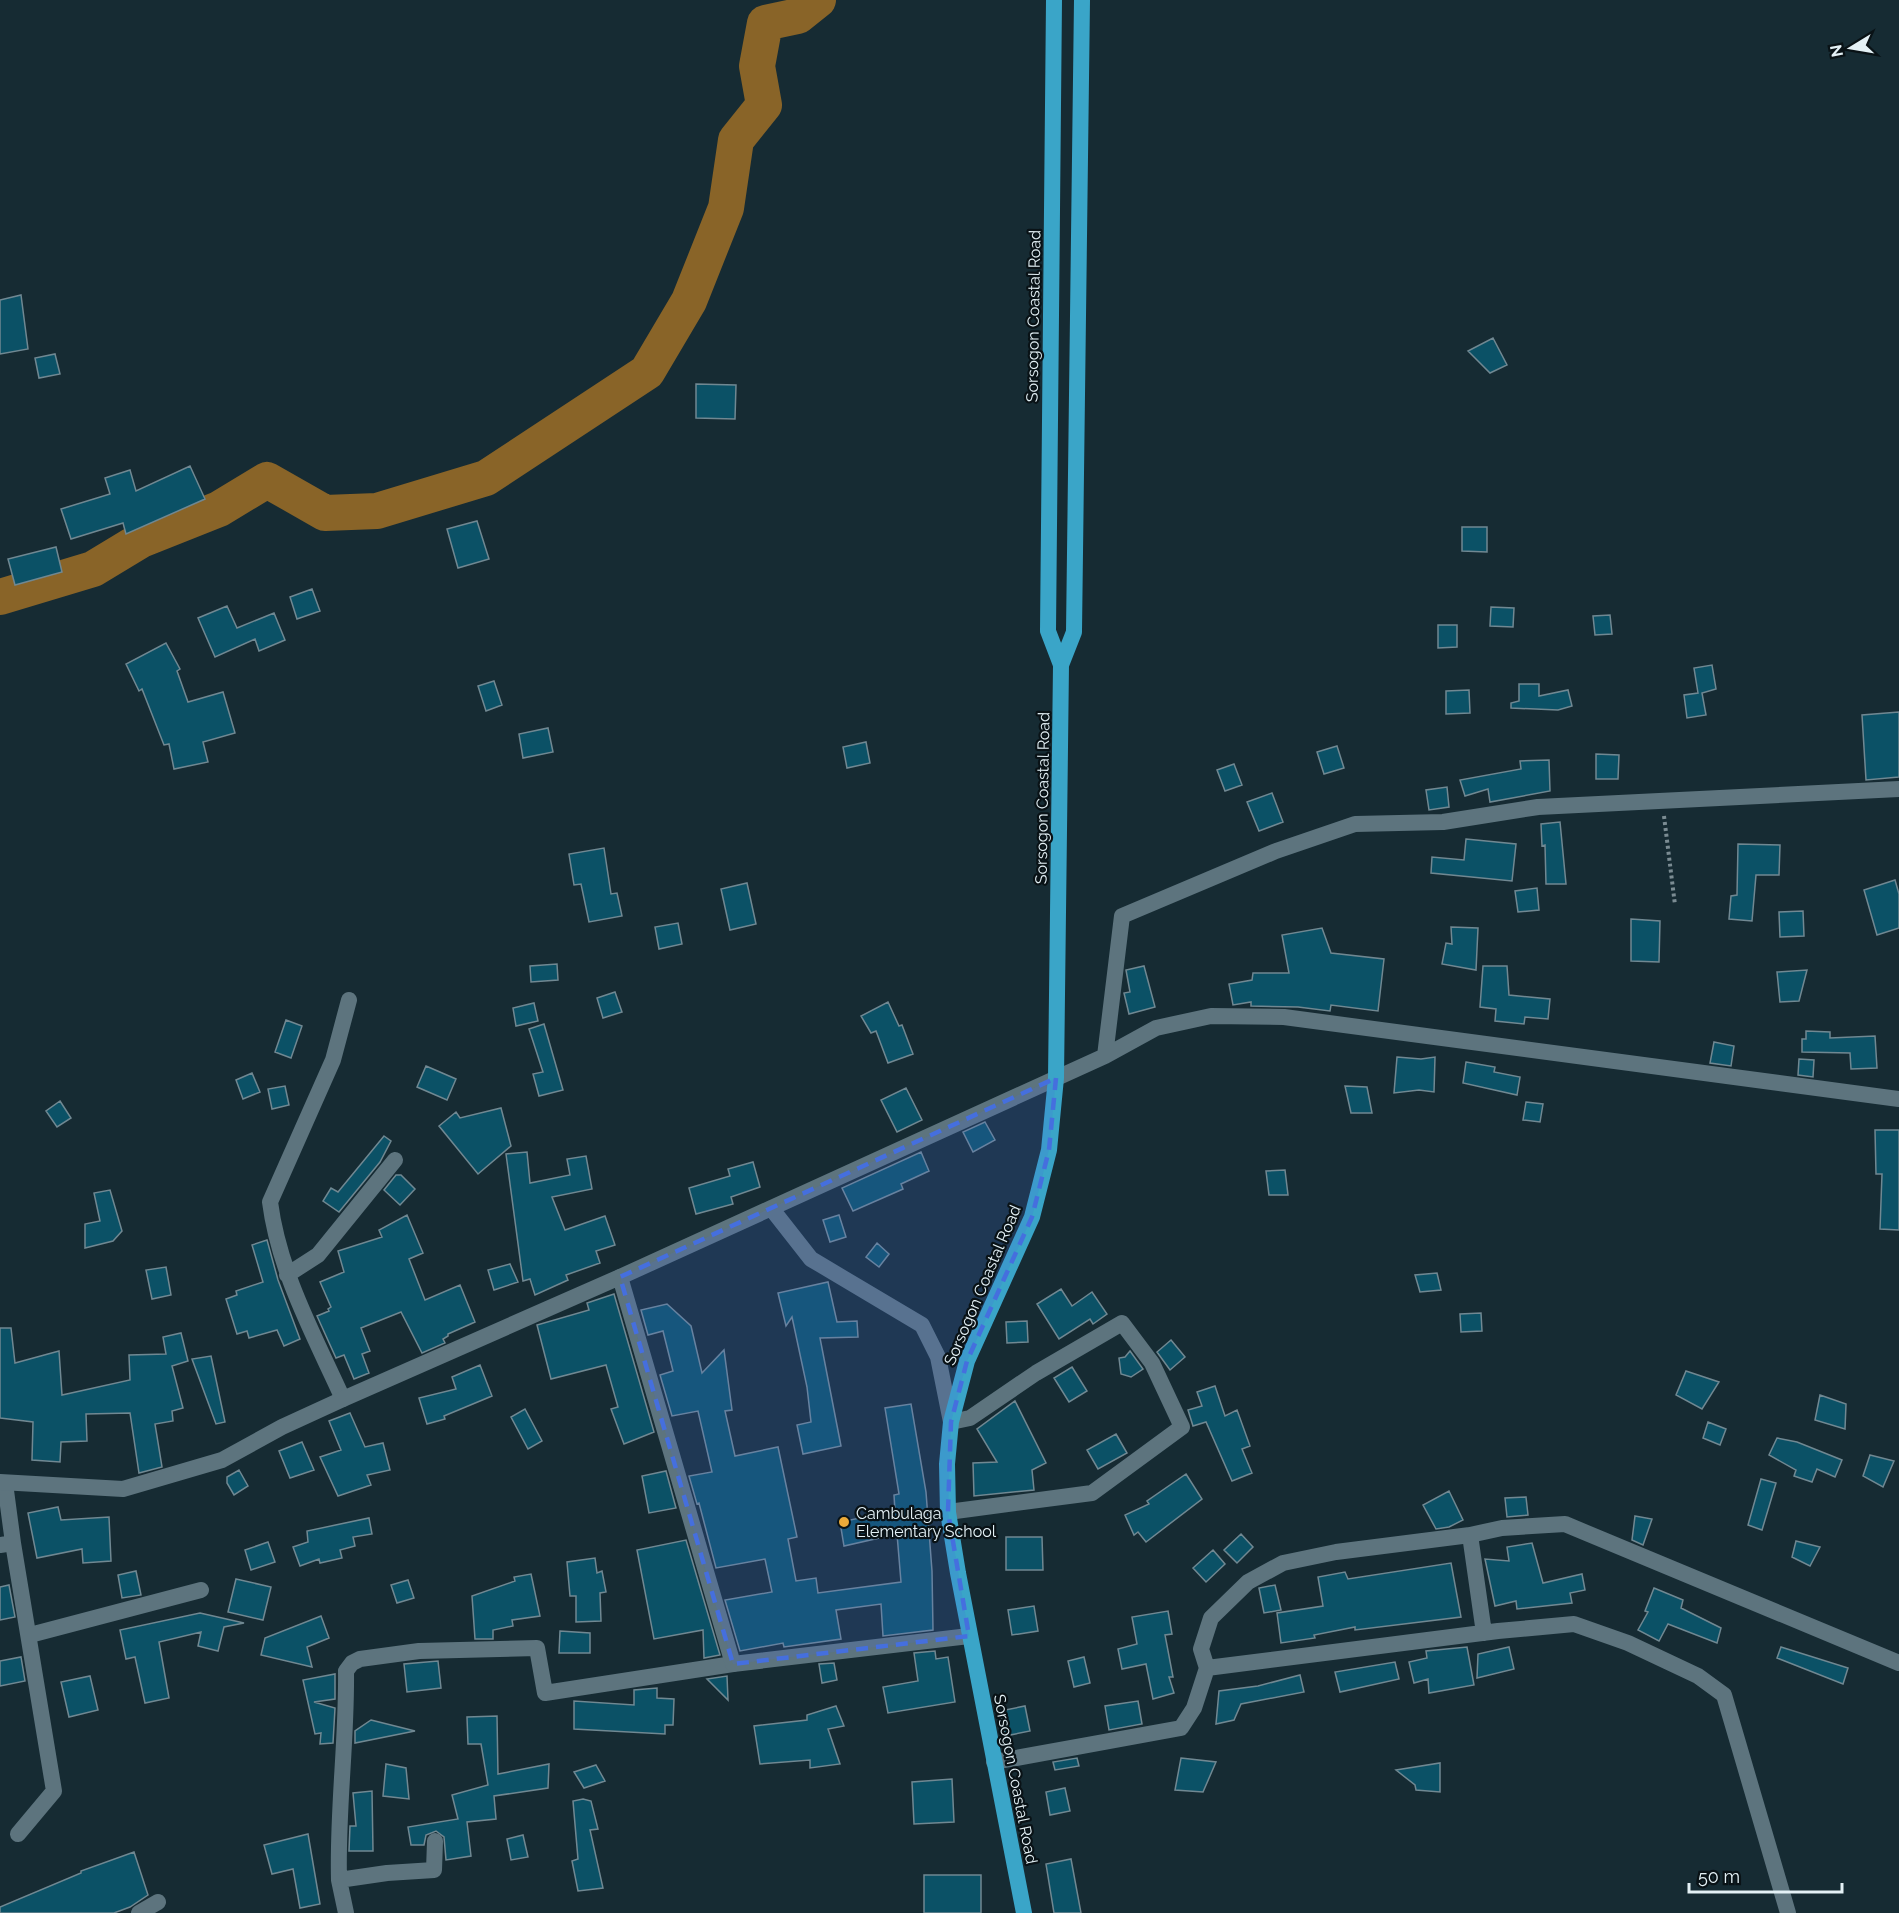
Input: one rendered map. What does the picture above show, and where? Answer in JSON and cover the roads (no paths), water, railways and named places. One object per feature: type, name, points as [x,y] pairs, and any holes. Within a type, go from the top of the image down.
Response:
[{"type":"highway","name":"Sorsogon Coastal Road","points":[[1054,0],[1048,631],[1061,665]]},
{"type":"highway","name":"Sorsogon Coastal Road","points":[[1024,1913],[969,1636],[948,1512],[947,1464],[951,1422],[967,1360],[1032,1217],[1050,1150],[1056,1078],[1061,665],[1074,632],[1082,0]]},
{"type":"street","points":[[1105,1056],[1122,916],[1276,851],[1355,824],[1443,822],[1538,807],[1899,789]]},
{"type":"street","points":[[343,1399],[287,1275],[273,1227],[270,1202],[333,1059],[349,1000]]},
{"type":"street","points":[[18,1834],[54,1791],[30,1635],[6,1544],[3,1482],[123,1489],[222,1460],[282,1427],[620,1277],[1105,1056],[1156,1028],[1211,1016],[1284,1017],[1899,1099]]},
{"type":"street","points":[[287,1275],[318,1255],[395,1160]]},
{"type":"street","points":[[771,1208],[811,1259],[922,1325],[938,1357],[951,1422],[970,1418],[1036,1373],[1122,1323],[1152,1363],[1182,1427],[1092,1493],[948,1512]]},
{"type":"street","points":[[620,1277],[733,1664]]},
{"type":"street","points":[[994,1762],[1181,1728],[1194,1708],[1207,1668],[1202,1649],[1211,1618],[1248,1582],[1283,1563],[1336,1552],[1470,1535],[1502,1528],[1565,1524],[1899,1663]]},
{"type":"street","points":[[1470,1535],[1484,1633]]},
{"type":"street","points":[[30,1635],[201,1590]]},
{"type":"street","points":[[1207,1668],[1574,1624],[1628,1643],[1698,1677],[1724,1695],[1788,1913]]},
{"type":"street","points":[[346,1913],[339,1880],[338,1824],[347,1732],[346,1671],[352,1663],[419,1651],[537,1648],[545,1693],[733,1664],[969,1636]]},
{"type":"street","points":[[339,1880],[387,1873],[434,1870],[435,1841]]},
{"type":"street","points":[[139,1913],[158,1902]]},
{"type":"waterway","points":[[0,597],[93,569],[141,540],[219,509],[267,480],[325,513],[377,511],[486,478],[647,372],[689,301],[726,208],[736,140],[764,105],[757,66],[765,23],[798,16],[818,0]]},
{"type":"place","name":"Cambulaga Elementary School","points":[[844,1522]]}]
